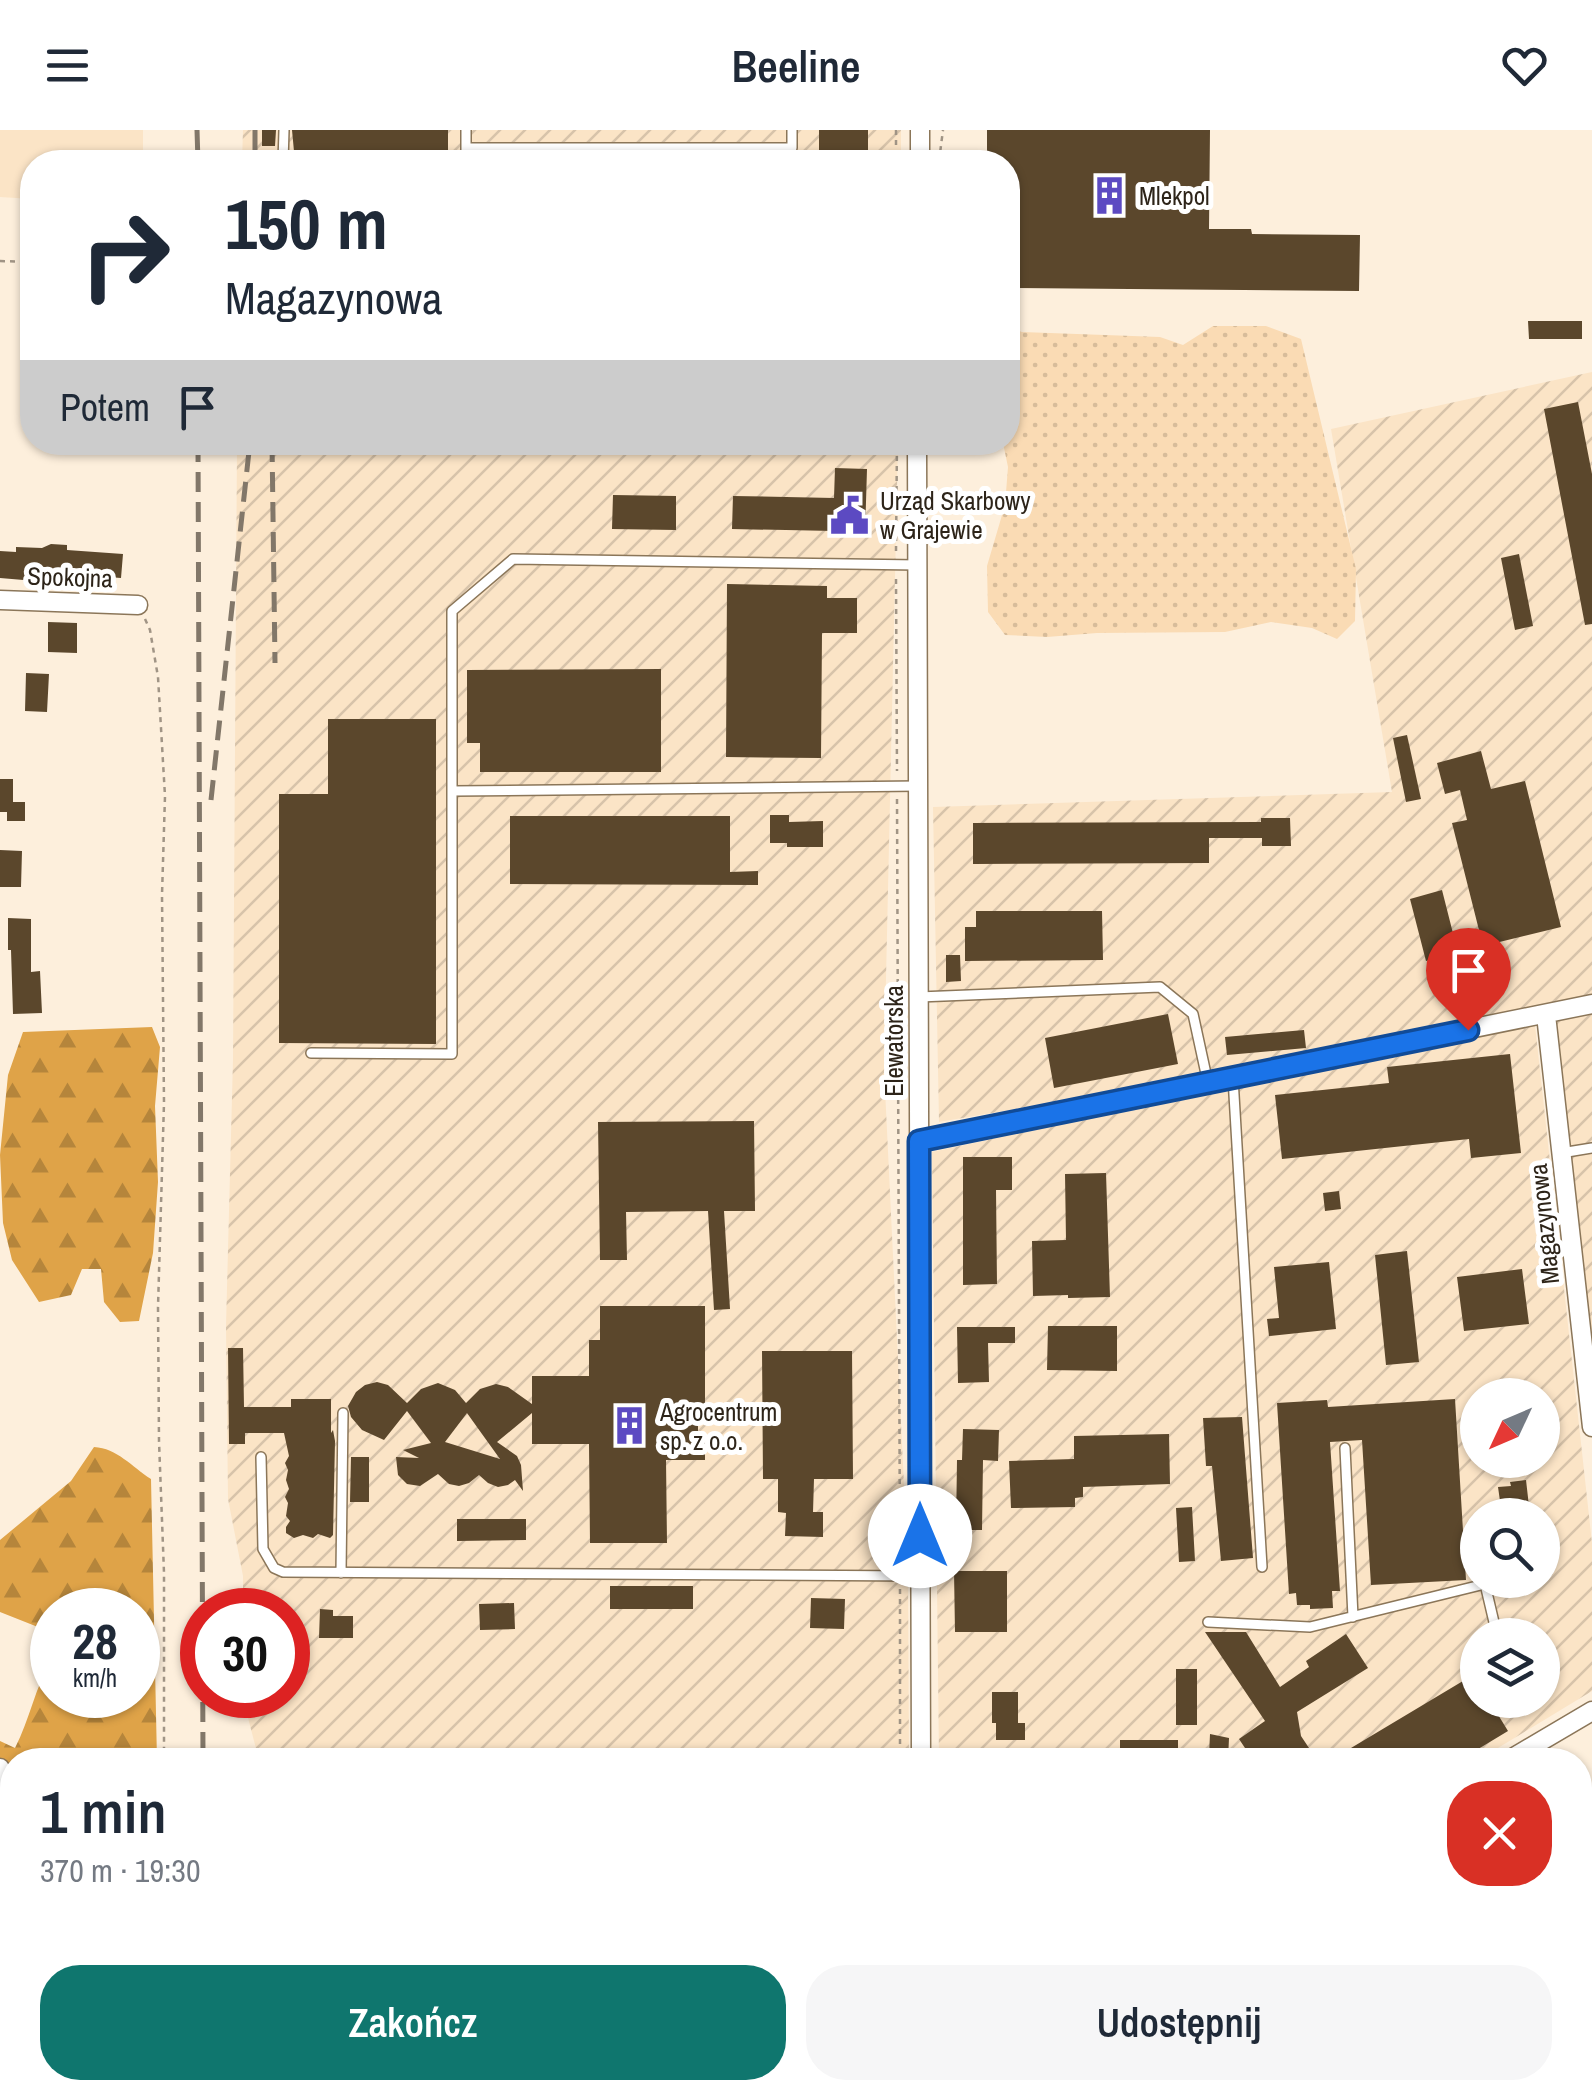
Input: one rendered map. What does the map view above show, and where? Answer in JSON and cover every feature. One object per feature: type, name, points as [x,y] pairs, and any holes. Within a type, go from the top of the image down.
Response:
[{"type":"street","name":"Elewatorska","points":[[917,455],[921,1748]]},
{"type":"street","name":"Spokojna","points":[[0,600],[138,605]]},
{"type":"street","points":[[919,1141],[1592,1004]]},
{"type":"street","name":"Magazynowa","points":[[1546,1015],[1592,1428]]},
{"type":"street","points":[[1529,1748],[1592,1711]]},
{"type":"lane","points":[[466,130],[466,148],[792,148],[792,130]]},
{"type":"lane","points":[[310,1053],[452,1054],[452,611],[513,559],[918,565]]},
{"type":"lane","points":[[453,791],[918,786]]},
{"type":"lane","points":[[919,997],[1160,988],[1193,1014],[1208,1083]]},
{"type":"lane","points":[[1233,1078],[1262,1567]]},
{"type":"lane","points":[[1562,1153],[1592,1148]]},
{"type":"lane","points":[[342,1573],[343,1413]]},
{"type":"lane","points":[[1345,1448],[1353,1618]]},
{"type":"lane","points":[[261,1456],[264,1549],[274,1568],[283,1572],[920,1576]]},
{"type":"lane","points":[[1208,1622],[1310,1626],[1460,1590]]},
{"type":"path","points":[[897,455],[900,1748]]},
{"type":"path","points":[[138,605],[150,630],[158,676],[165,796],[164,1103],[158,1307],[164,1748]]},
{"type":"shaded area","points":[[0,130],[143,130],[143,150],[20,150],[20,198],[0,197]]},
{"type":"shaded area","points":[[243,130],[901,130],[901,150],[242,150]]},
{"type":"shaded area","points":[[1213,326],[1266,326],[1301,339],[1356,569],[1355,621],[1337,639],[1312,628],[1271,622],[1225,632],[1005,635],[988,612],[987,566],[1005,505],[1006,455],[1020,455],[1020,331],[1160,337],[1183,345]]},
{"type":"shaded area","points":[[1592,372],[1592,1354],[1552,1018],[939,1122],[933,807],[1392,792],[1331,429]]},
{"type":"shaded area","points":[[237,455],[898,455],[884,1068],[908,1568],[909,1748],[256,1748],[248,1718],[310,1718],[310,1588],[243,1588],[228,1499],[226,1326],[233,1059]]},
{"type":"shaded area","points":[[1535,1025],[1592,1543],[1592,1691],[1560,1710],[1560,1618],[1460,1618],[1460,1718],[1547,1718],[1498,1748],[939,1748],[932,1152]]},
{"type":"green space","points":[[152,1027],[160,1047],[155,1106],[158,1182],[153,1253],[139,1321],[120,1322],[104,1302],[101,1269],[82,1269],[71,1295],[39,1302],[12,1260],[3,1223],[0,1155],[8,1075],[23,1032]]},
{"type":"green space","points":[[94,1447],[117,1454],[151,1479],[153,1588],[30,1588],[30,1624],[0,1612],[0,1540],[71,1481]]},
{"type":"green space","points":[[30,1712],[30,1718],[156,1718],[157,1748],[15,1748]]},
{"type":"building","points":[[262,130],[276,130],[275,146],[262,146]]},
{"type":"building","points":[[292,130],[448,130],[448,150],[294,150]]},
{"type":"building","points":[[819,130],[868,130],[868,150],[819,150]]},
{"type":"building","name":"Mlekpol","points":[[987,130],[1210,130],[1209,229],[1251,229],[1252,234],[1360,235],[1359,291],[1020,288],[1020,150],[987,150]]},
{"type":"building","points":[[1528,321],[1582,321],[1582,339],[1529,339]]},
{"type":"building","points":[[1578,402],[1592,474],[1592,624],[1585,625],[1544,409]]},
{"type":"building","points":[[835,468],[867,469],[865,535],[732,529],[733,496],[834,498]]},
{"type":"building","points":[[613,495],[676,496],[676,530],[612,529]]},
{"type":"building","points":[[67,545],[67,550],[123,554],[121,578],[81,575],[80,588],[0,578],[0,551],[16,552],[16,547],[42,548]]},
{"type":"building","points":[[1519,554],[1533,626],[1515,630],[1501,558]]},
{"type":"building","points":[[727,584],[827,586],[827,598],[857,598],[857,633],[822,633],[821,758],[726,757]]},
{"type":"building","points":[[48,622],[77,623],[77,653],[48,652]]},
{"type":"building","points":[[661,669],[661,772],[480,772],[480,743],[467,743],[467,670]]},
{"type":"building","points":[[26,673],[49,674],[47,712],[25,711]]},
{"type":"building","points":[[328,719],[436,719],[436,1044],[279,1043],[279,794],[328,794]]},
{"type":"building","points":[[1407,735],[1421,799],[1406,802],[1393,738]]},
{"type":"building","points":[[1481,751],[1491,789],[1525,781],[1561,927],[1483,946],[1452,823],[1467,820],[1460,790],[1445,794],[1437,763]]},
{"type":"building","points":[[0,779],[13,779],[13,802],[25,802],[25,821],[7,821],[7,812],[0,812]]},
{"type":"building","points":[[770,815],[789,815],[789,822],[823,821],[823,847],[770,843]]},
{"type":"building","points":[[510,816],[730,816],[730,872],[758,871],[758,885],[510,884]]},
{"type":"building","points":[[1261,818],[1290,818],[1291,846],[1262,846],[1262,838],[1209,838],[1209,863],[973,864],[973,823],[1261,822]]},
{"type":"building","points":[[0,850],[22,851],[21,887],[0,887]]},
{"type":"building","points":[[1442,890],[1458,953],[1426,961],[1410,899]]},
{"type":"building","points":[[976,911],[1102,911],[1103,960],[965,961],[965,927],[976,927]]},
{"type":"building","points":[[8,918],[31,919],[31,972],[40,971],[42,1013],[13,1014]]},
{"type":"building","points":[[946,955],[960,955],[961,981],[946,982]]},
{"type":"building","points":[[1168,1014],[1178,1064],[1054,1088],[1045,1038]]},
{"type":"building","points":[[1304,1030],[1306,1048],[1227,1055],[1225,1037]]},
{"type":"building","points":[[1510,1054],[1521,1153],[1471,1158],[1469,1139],[1282,1159],[1275,1095],[1389,1083],[1387,1067]]},
{"type":"building","points":[[754,1121],[755,1211],[724,1211],[730,1309],[714,1310],[708,1211],[626,1212],[627,1260],[600,1260],[598,1122]]},
{"type":"building","points":[[963,1157],[1012,1157],[1012,1190],[996,1190],[997,1284],[963,1285]]},
{"type":"building","points":[[1106,1173],[1110,1297],[1033,1296],[1032,1241],[1066,1240],[1065,1174]]},
{"type":"building","points":[[1339,1191],[1341,1209],[1325,1211],[1323,1193]]},
{"type":"building","points":[[1407,1251],[1419,1362],[1386,1365],[1375,1255]]},
{"type":"building","points":[[1329,1262],[1336,1329],[1269,1336],[1267,1319],[1279,1318],[1274,1267]]},
{"type":"building","points":[[1522,1269],[1529,1324],[1464,1331],[1457,1277]]},
{"type":"building","name":"Agrocentrum sp. z o.o.","points":[[600,1306],[705,1306],[705,1411],[698,1411],[698,1442],[705,1442],[705,1460],[666,1460],[667,1543],[590,1543],[589,1444],[532,1444],[532,1413],[497,1442],[517,1456],[523,1491],[515,1480],[498,1487],[479,1475],[459,1486],[449,1484],[438,1474],[420,1486],[407,1484],[398,1475],[396,1457],[419,1458],[403,1450],[431,1443],[407,1411],[384,1440],[362,1430],[351,1417],[348,1406],[356,1392],[377,1382],[388,1385],[407,1403],[421,1389],[438,1383],[455,1390],[466,1403],[480,1389],[496,1384],[508,1387],[532,1404],[532,1376],[589,1376],[589,1340],[600,1340]],"holes":[[[467,1413],[500,1459],[445,1442]]]},
{"type":"building","points":[[1048,1326],[1117,1326],[1117,1371],[1047,1370]]},
{"type":"building","points":[[957,1327],[1015,1327],[1015,1343],[988,1343],[989,1382],[958,1383]]},
{"type":"building","points":[[228,1348],[243,1348],[244,1407],[291,1407],[291,1399],[331,1399],[331,1433],[333,1430],[335,1441],[330,1538],[318,1534],[313,1538],[294,1538],[286,1533],[290,1521],[286,1516],[285,1497],[289,1489],[285,1463],[289,1456],[284,1433],[245,1433],[245,1444],[229,1444]]},
{"type":"building","points":[[762,1351],[852,1351],[853,1479],[814,1479],[813,1512],[823,1512],[823,1537],[785,1536],[786,1513],[778,1512],[778,1479],[763,1479]]},
{"type":"building","points":[[1455,1399],[1461,1498],[1460,1580],[1371,1585],[1362,1440],[1330,1442],[1340,1591],[1332,1591],[1333,1608],[1297,1605],[1296,1593],[1289,1594],[1277,1403],[1327,1400],[1328,1407]]},
{"type":"building","points":[[1242,1417],[1253,1558],[1221,1561],[1212,1466],[1206,1466],[1203,1418]]},
{"type":"building","points":[[963,1429],[999,1430],[998,1461],[983,1460],[982,1530],[956,1530],[957,1460],[962,1460]]},
{"type":"building","points":[[1169,1434],[1170,1484],[1083,1487],[1083,1497],[1075,1498],[1075,1507],[1011,1508],[1009,1461],[1074,1459],[1074,1436]]},
{"type":"building","points":[[351,1457],[369,1457],[369,1502],[350,1502]]},
{"type":"building","points":[[1526,1480],[1528,1498],[1500,1498],[1498,1487],[1511,1486],[1510,1482]]},
{"type":"building","points":[[1192,1507],[1195,1561],[1179,1562],[1176,1508]]},
{"type":"building","points":[[457,1519],[526,1519],[526,1540],[457,1541]]},
{"type":"building","points":[[954,1571],[1007,1571],[1007,1632],[955,1632]]},
{"type":"building","points":[[610,1586],[693,1586],[693,1609],[610,1609]]},
{"type":"building","points":[[811,1598],[845,1599],[844,1629],[810,1628]]},
{"type":"building","points":[[514,1603],[515,1629],[480,1630],[479,1604]]},
{"type":"building","points":[[320,1609],[333,1610],[333,1616],[353,1616],[353,1638],[319,1638]]},
{"type":"building","points":[[1205,1632],[1246,1632],[1280,1687],[1309,1667],[1306,1661],[1346,1634],[1368,1668],[1297,1712],[1301,1736],[1309,1748],[1245,1748],[1239,1739],[1265,1721]]},
{"type":"building","points":[[1176,1669],[1197,1669],[1197,1725],[1176,1725]]},
{"type":"building","points":[[1460,1683],[1460,1718],[1500,1718],[1508,1731],[1480,1748],[1351,1748]]},
{"type":"building","points":[[992,1692],[1018,1692],[1018,1723],[1025,1723],[1025,1740],[996,1740]]},
{"type":"building","points":[[1210,1734],[1229,1738],[1229,1748],[1209,1748]]},
{"type":"building","points":[[1120,1740],[1178,1740],[1178,1748],[1120,1748]]},
{"type":"railway","points":[[197,130],[198,150]]},
{"type":"railway","points":[[255,130],[255,150]]},
{"type":"railway","points":[[198,455],[203,1748]]},
{"type":"railway","points":[[211,800],[249,455]]},
{"type":"railway","points":[[272,455],[275,663]]},
{"type":"place","name":"Mlekpol","points":[[1109,196]]},
{"type":"place","name":"Urząd Skarbowy w Grajewie","points":[[850,515]]},
{"type":"place","name":"Agrocentrum sp. z o.o.","points":[[630,1426]]},
{"type":"route","points":[[920,1536],[919,1141],[1468,1030]]}]
